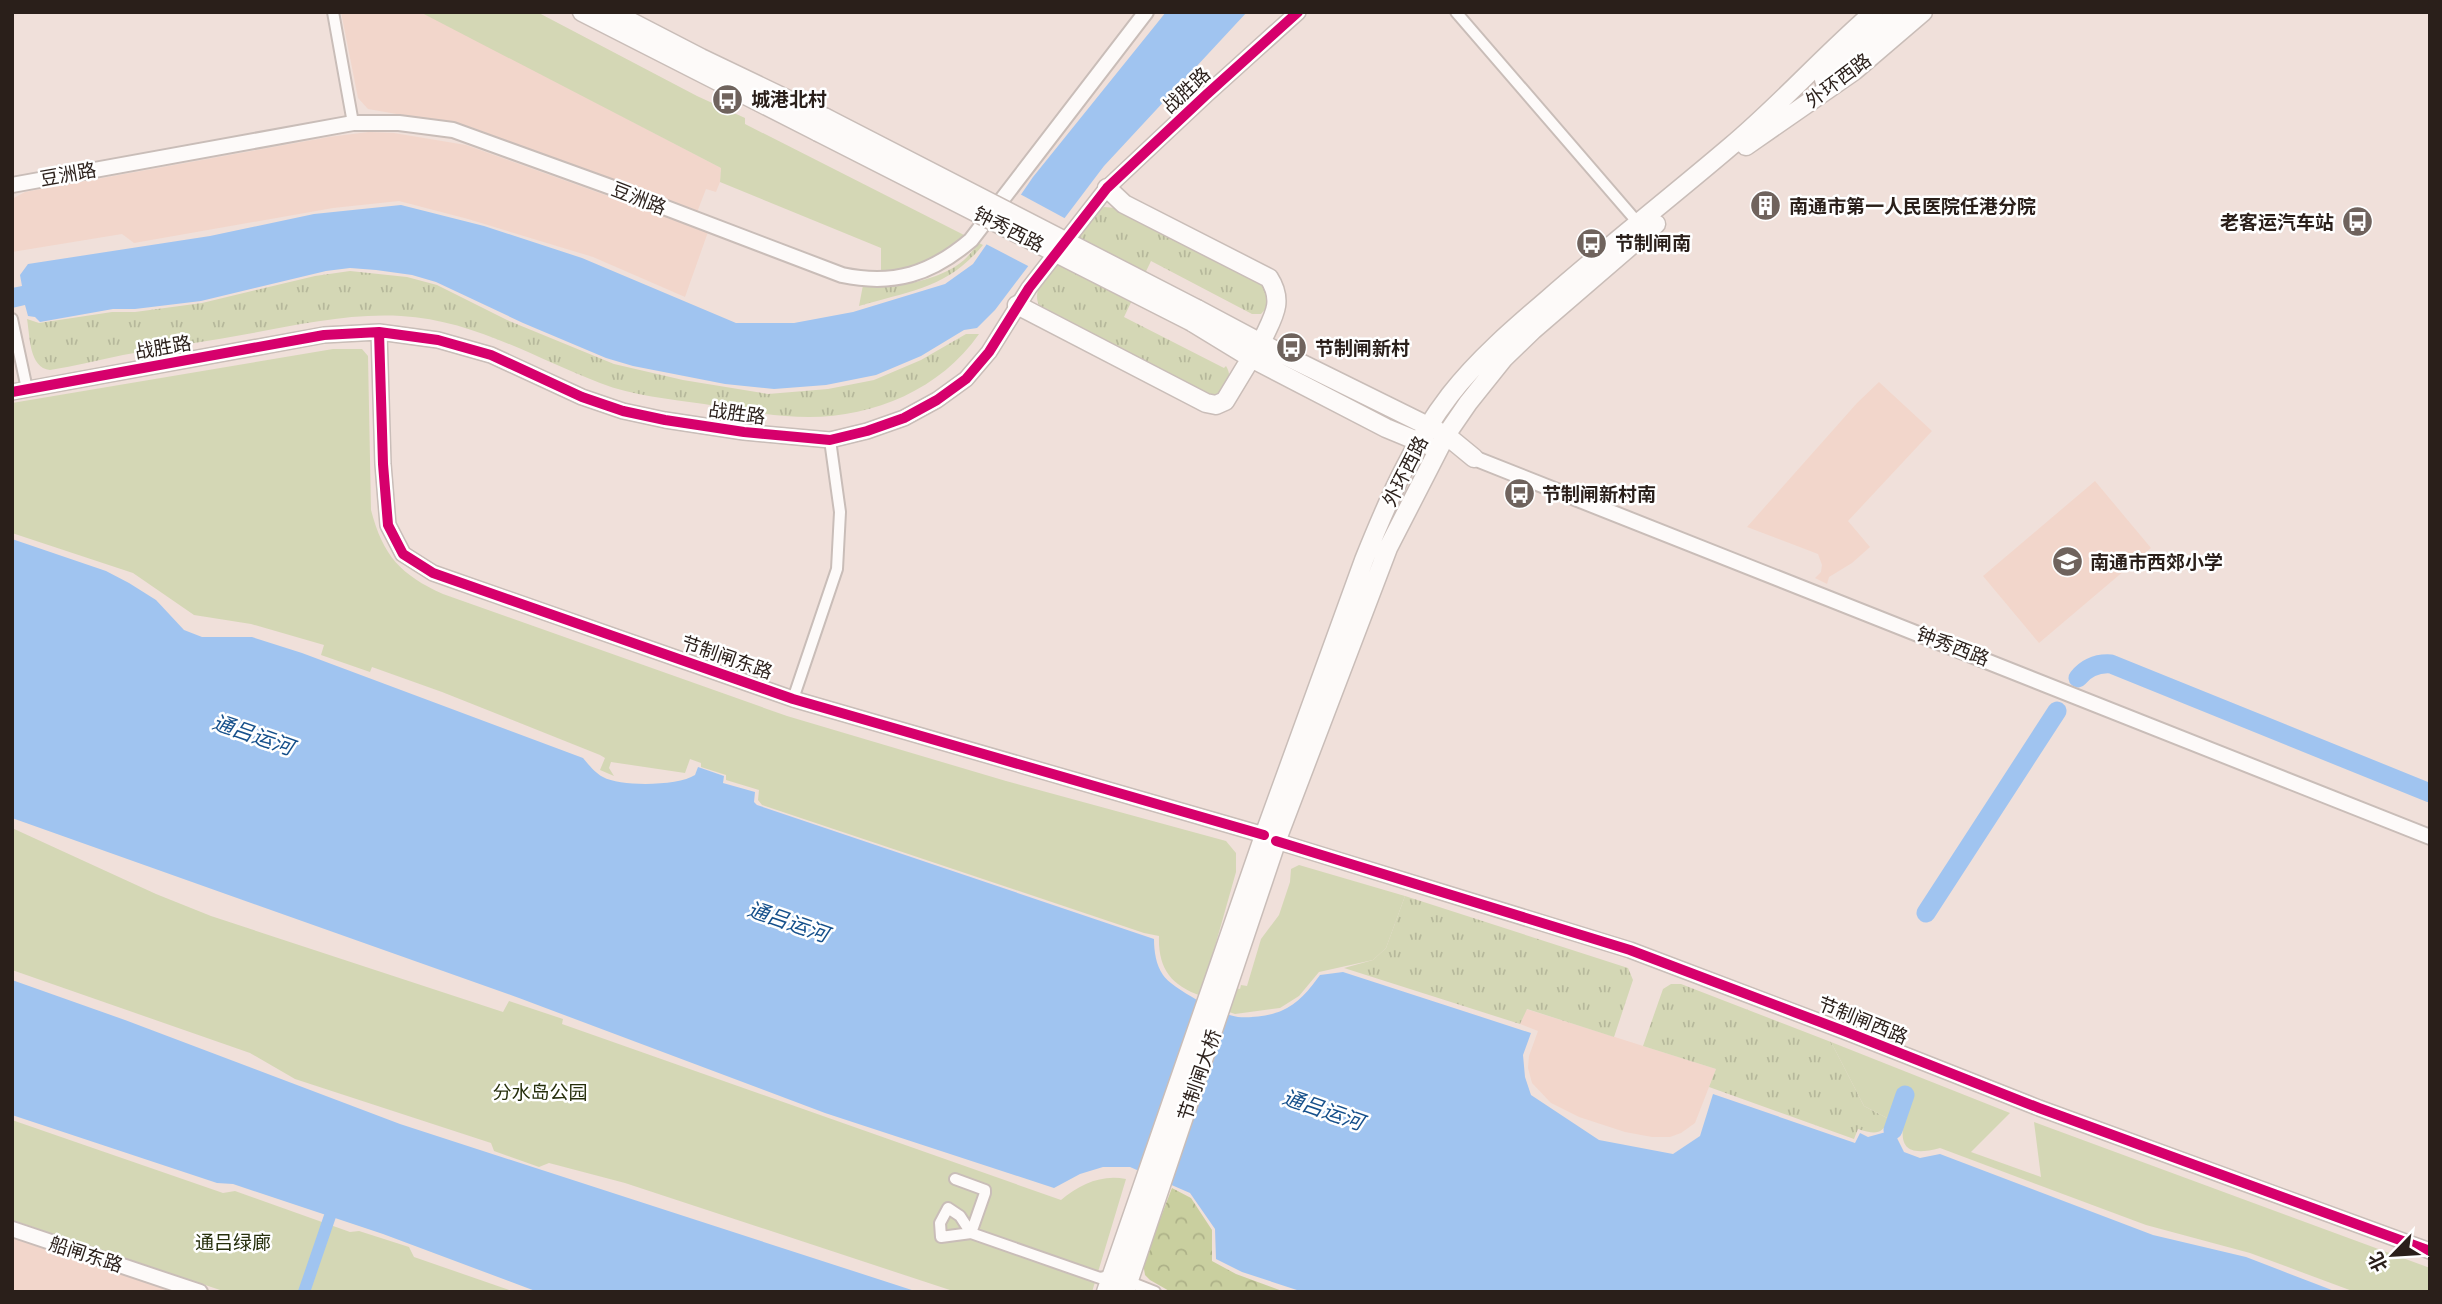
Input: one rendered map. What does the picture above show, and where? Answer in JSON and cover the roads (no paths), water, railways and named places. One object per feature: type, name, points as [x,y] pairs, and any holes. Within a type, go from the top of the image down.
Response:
[{"type":"main road","name":"钟秀西路","points":[[582,12],[822,125],[1194,315],[1387,428],[1419,442],[1442,443]]},
{"type":"main road","name":"钟秀西路","points":[[612,12],[822,125]]},
{"type":"main road","name":"外环西路","points":[[1748,138],[1839,42],[1874,12]]},
{"type":"main road","name":"外环西路","points":[[1270,838],[1388,548],[1442,443],[1468,403],[1504,358],[1533,330],[1830,66],[1850,54],[1899,12]]},
{"type":"main road","name":"外环西路","points":[[1242,926],[1364,559],[1419,442],[1450,395],[1489,350],[1598,255],[1748,138],[1854,71],[1923,12]]},
{"type":"main road","points":[[1017,305],[1206,403],[1216,405],[1225,401],[1256,350],[1278,305],[1276,289],[1269,278],[1124,204],[1107,188]]},
{"type":"main road","name":"钟秀西路","points":[[1256,350],[1428,426],[1442,443]]},
{"type":"main road","name":"外环西路","points":[[1442,443],[1475,458]]},
{"type":"main road","name":"节制闸大桥","points":[[1118,1284],[1242,926]]},
{"type":"street","points":[[333,12],[353,123]]},
{"type":"street","name":"豆洲路","points":[[12,185],[353,123],[399,122],[453,130],[842,275],[887,280],[933,268],[952,257],[971,240],[1146,12]]},
{"type":"street","name":"战胜路","points":[[20,391],[324,335],[379,332],[439,340],[491,355],[582,397],[623,411],[665,420],[744,432],[830,440],[867,432],[904,418],[937,400],[966,379],[989,352],[1017,305],[1107,188],[1298,12]]},
{"type":"street","points":[[1456,12],[1639,224]]},
{"type":"street","points":[[12,319],[20,391]]},
{"type":"street","name":"节制闸东路","points":[[379,332],[383,464],[388,525],[403,554],[433,573],[793,699],[1270,838]]},
{"type":"street","points":[[793,699],[837,569],[840,512],[830,440]]},
{"type":"street","name":"钟秀西路","points":[[1475,458],[2430,837]]},
{"type":"street","name":"节制闸西路","points":[[1270,838],[1630,950],[1753,995],[2039,1108],[2430,1251]]},
{"type":"street","points":[[955,1179],[985,1190],[971,1233],[1118,1284],[1155,1292]]},
{"type":"street","name":"船闸东路","points":[[12,1229],[200,1292]]},
{"type":"water","points":[[1166,12],[1247,12],[1104,166],[995,310],[977,328],[964,330],[921,356],[876,375],[826,385],[774,389],[725,384],[633,366],[606,358],[523,323],[436,282],[412,275],[376,270],[350,268],[326,271],[201,301],[113,309],[40,322],[35,317],[28,316],[25,305],[12,308],[12,288],[22,286],[20,275],[28,264],[210,236],[314,214],[401,205],[484,226],[582,258],[736,323],[794,323],[853,312],[945,284],[973,264],[1033,177]]},
{"type":"water","name":"通吕运河","points":[[12,539],[106,571],[156,600],[184,630],[202,637],[252,637],[302,653],[583,758],[597,773],[611,780],[636,784],[663,783],[687,779],[695,775],[698,767],[724,776],[723,783],[755,792],[754,802],[757,805],[1154,939],[1157,962],[1168,980],[1198,1000],[1231,1015],[1254,1017],[1281,1011],[1298,1000],[1320,975],[1343,972],[1531,1033],[1523,1055],[1525,1077],[1531,1095],[1599,1140],[1673,1154],[1700,1136],[1713,1094],[1855,1143],[1860,1133],[1868,1137],[1893,1130],[1904,1152],[1920,1158],[1940,1154],[2153,1235],[2246,1257],[2337,1292],[1303,1292],[1242,1272],[1216,1259],[1215,1229],[1190,1193],[1130,1167],[1103,1167],[1080,1174],[1054,1188],[825,1113],[519,998],[12,818]]},
{"type":"water","points":[[12,980],[400,1124],[918,1292],[538,1292],[383,1234],[233,1184],[217,1183],[12,1115]]},
{"type":"waterway","points":[[2078,678],[2093,666],[2111,664],[2430,793]]},
{"type":"waterway","points":[[1926,913],[2057,711]]},
{"type":"waterway","points":[[1893,1130],[1905,1095]]},
{"type":"waterway","points":[[304,1292],[330,1216]]},
{"type":"place","name":"城港北村","points":[[728,99]]},
{"type":"place","name":"南通市第一人民医院任港分院","points":[[1766,206]]},
{"type":"place","name":"老客运汽车站","points":[[2357,222]]},
{"type":"place","name":"节制闸南","points":[[1592,243]]},
{"type":"place","name":"节制闸新村","points":[[1292,348]]},
{"type":"place","name":"节制闸新村南","points":[[1519,494]]},
{"type":"place","name":"南通市西郊小学","points":[[2067,562]]},
{"type":"park label","name":"分水岛公园","points":[[540,1092]]},
{"type":"park label","name":"通吕绿廊","points":[[233,1242]]}]
